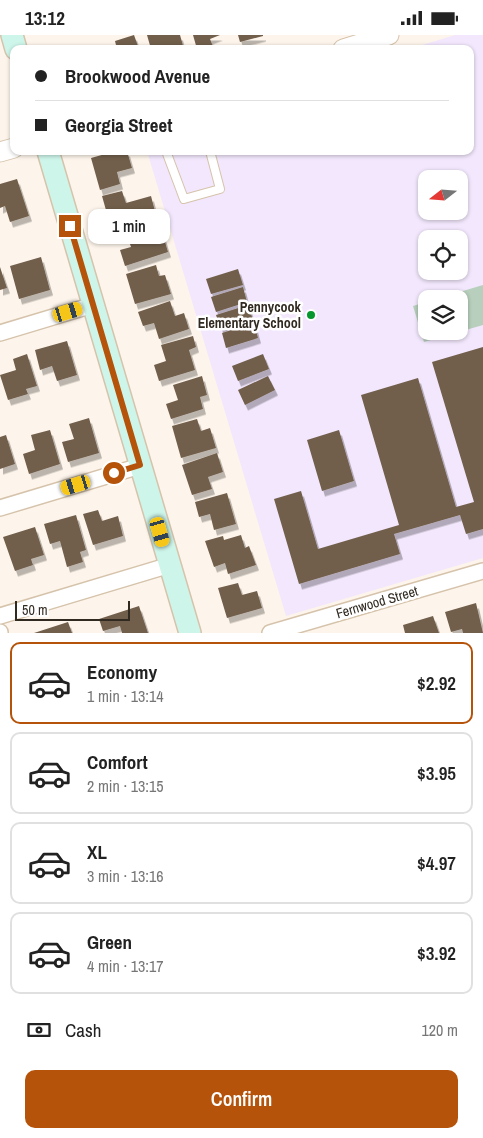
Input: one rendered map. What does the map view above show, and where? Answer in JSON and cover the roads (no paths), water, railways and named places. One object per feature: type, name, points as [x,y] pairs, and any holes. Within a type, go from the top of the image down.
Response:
[{"type":"main road","points":[[49,155],[190,633]]},
{"type":"street","points":[[356,45],[389,35]]},
{"type":"street","points":[[0,333],[93,305]]},
{"type":"street","points":[[0,508],[140,465]]},
{"type":"street","points":[[0,616],[170,565]]},
{"type":"street","name":"Fernwood Street","points":[[270,633],[483,571]]},
{"type":"lane","points":[[168,155],[184,199],[220,189],[211,155]]},
{"type":"place","name":"Pennycook Elementary School","points":[[311,315]]}]
